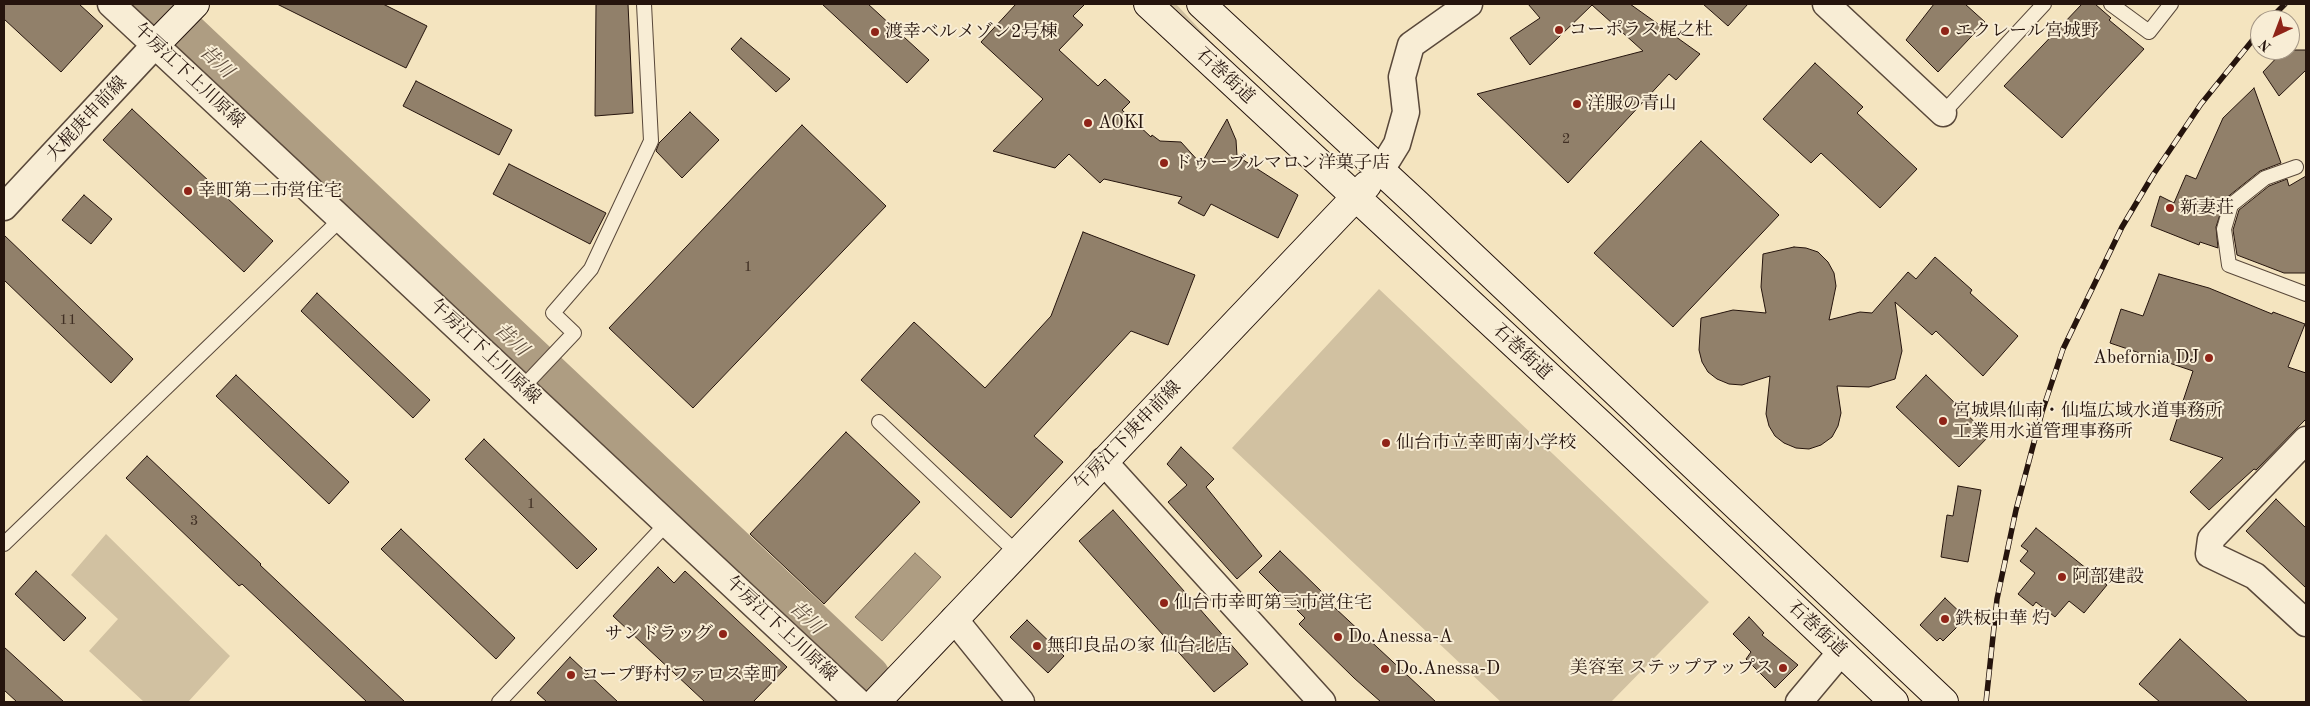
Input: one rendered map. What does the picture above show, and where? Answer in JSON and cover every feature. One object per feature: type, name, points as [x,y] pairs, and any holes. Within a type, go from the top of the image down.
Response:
[{"type":"street","name":"午房江下上川原線","points":[[111,4],[176,24],[342,218],[529,382],[668,522],[858,702]]},
{"type":"street","name":"石巻街道","points":[[1148,4],[1611,434],[1894,702]]},
{"type":"street","name":"石巻街道","points":[[1201,4],[1381,170],[1944,702]]},
{"type":"street","points":[[1381,170],[1397,144],[1406,112],[1402,77],[1411,45],[1470,4]]},
{"type":"street","points":[[1826,4],[1943,113]]},
{"type":"street","name":"大梶庚申前線","points":[[4,208],[176,24]]},
{"type":"street","name":"午房江下庚申前線","points":[[876,702],[1381,170]]},
{"type":"street","points":[[2306,440],[2211,539],[2209,554],[2255,576],[2306,623]]},
{"type":"street","points":[[1103,461],[1243,618],[1322,702]]},
{"type":"street","points":[[954,619],[1021,702]]},
{"type":"street","points":[[1799,702],[1842,652]]},
{"type":"lane","points":[[529,382],[574,333],[553,313],[591,269],[651,141],[644,4]]},
{"type":"lane","points":[[1943,113],[2044,4]]},
{"type":"lane","points":[[2111,4],[2149,32],[2171,4]]},
{"type":"lane","points":[[2296,167],[2265,178],[2231,206],[2224,230],[2229,265],[2306,294]]},
{"type":"lane","points":[[4,544],[342,218]]},
{"type":"lane","points":[[879,422],[1017,552]]},
{"type":"lane","points":[[500,702],[668,522]]},
{"type":"shaded area","points":[[1162,4],[1176,4],[1218,49],[1214,53]]},
{"type":"shaded area","name":"仙台市立幸町南小学校","points":[[1379,289],[1709,602],[1611,702],[1501,702],[1232,448]]},
{"type":"shaded area","points":[[106,534],[230,656],[188,702],[144,702],[89,651],[118,619],[71,575]]},
{"type":"shaded area","points":[[915,553],[941,577],[882,641],[855,617]]},
{"type":"building","points":[[4,4],[79,4],[103,26],[61,72],[4,19]]},
{"type":"building","points":[[277,4],[383,4],[427,26],[406,68]]},
{"type":"building","points":[[596,4],[628,4],[633,113],[595,116]]},
{"type":"building","name":"渡幸ベルメゾン2号棟","points":[[822,4],[868,4],[929,60],[907,83]]},
{"type":"building","points":[[1016,4],[1085,4],[1073,16],[1083,25],[1059,50],[1098,86],[1105,79],[1130,102],[1122,110],[1151,137],[1152,135],[1160,141],[1181,142],[1201,164],[1227,119],[1236,140],[1237,156],[1298,195],[1278,238],[1211,204],[1204,216],[1178,203],[1182,197],[1104,179],[1100,183],[1069,154],[1055,168],[993,151],[1043,99],[981,42]]},
{"type":"building","points":[[1528,4],[1630,4],[1700,54],[1676,80],[1669,74],[1568,183],[1477,94],[1643,51],[1592,5],[1530,65],[1510,38],[1540,18]]},
{"type":"building","points":[[1703,4],[1748,4],[1728,26]]},
{"type":"building","name":"エクレール宮城野","points":[[1934,4],[1965,4],[1985,22],[1938,72],[1906,40]]},
{"type":"building","points":[[2082,4],[2095,4],[2111,18],[2109,20],[2144,49],[2062,138],[2004,86]]},
{"type":"building","points":[[741,38],[790,79],[776,92],[731,49]]},
{"type":"building","points":[[2300,50],[2306,50],[2306,70],[2279,96],[2263,72],[2274,60],[2300,60]]},
{"type":"building","points":[[1815,63],[1863,107],[1857,113],[1917,169],[1880,208],[1821,153],[1811,163],[1763,119]]},
{"type":"building","points":[[416,81],[512,130],[499,155],[403,106]]},
{"type":"building","points":[[2254,88],[2281,163],[2260,171],[2225,199],[2216,227],[2218,248],[2200,242],[2199,245],[2151,226],[2160,196],[2174,203],[2186,175],[2196,179],[2223,118]]},
{"type":"building","name":"幸町第二市営住宅","points":[[132,109],[273,241],[244,272],[103,140]]},
{"type":"building","points":[[690,112],[719,140],[682,178],[656,151],[659,143]]},
{"type":"building","points":[[802,125],[886,206],[693,408],[609,328]]},
{"type":"building","points":[[1701,141],[1779,215],[1673,327],[1594,253]]},
{"type":"building","points":[[509,164],[606,213],[590,244],[493,194]]},
{"type":"building","points":[[2306,176],[2306,273],[2284,273],[2237,255],[2233,230],[2239,210],[2269,186],[2287,179],[2289,186]]},
{"type":"building","points":[[84,195],[112,219],[91,244],[62,220]]},
{"type":"building","points":[[1083,232],[1195,275],[1168,345],[1131,331],[1034,436],[1063,462],[1011,518],[861,380],[914,322],[985,388],[1051,316]]},
{"type":"building","points":[[4,235],[133,359],[111,383],[4,280]]},
{"type":"building","points":[[1794,247],[1818,252],[1828,262],[1834,273],[1836,286],[1829,320],[1860,312],[1872,313],[1908,272],[1916,279],[1935,257],[1972,290],[1970,293],[2018,336],[1983,376],[1936,331],[1932,335],[1895,302],[1902,351],[1895,379],[1869,387],[1837,386],[1841,413],[1838,426],[1832,437],[1821,445],[1809,449],[1796,448],[1784,443],[1775,436],[1769,426],[1766,414],[1770,376],[1742,385],[1729,384],[1717,379],[1708,372],[1702,362],[1699,350],[1701,318],[1733,310],[1766,313],[1761,287],[1763,254]]},
{"type":"building","points":[[2159,274],[2209,288],[2272,314],[2273,312],[2305,324],[2288,367],[2306,373],[2306,419],[2256,470],[2254,469],[2209,510],[2190,492],[2223,458],[2170,440],[2193,371],[2110,343],[2121,309],[2143,316]]},
{"type":"building","points":[[317,293],[430,400],[413,418],[301,311]]},
{"type":"building","points":[[236,375],[349,482],[329,504],[216,396]]},
{"type":"building","name":"宮城県仙南・仙塩広域水道事務所 工業用水道管理事務所","points":[[1926,375],[1989,436],[1959,467],[1896,407]]},
{"type":"building","points":[[846,432],[920,502],[824,604],[750,534]]},
{"type":"building","points":[[484,439],[597,549],[577,569],[465,459]]},
{"type":"building","points":[[1181,447],[1214,479],[1206,487],[1262,556],[1237,579],[1168,502],[1187,485],[1167,464]]},
{"type":"building","points":[[147,456],[405,702],[367,702],[242,584],[239,586],[126,478]]},
{"type":"building","points":[[1958,486],[1981,490],[1968,562],[1941,557],[1947,515],[1953,516]]},
{"type":"building","points":[[2276,499],[2306,528],[2306,588],[2246,531]]},
{"type":"building","name":"仙台市幸町第三市営住宅","points":[[1113,510],[1248,664],[1214,692],[1079,541]]},
{"type":"building","points":[[2036,528],[2107,585],[2084,613],[2069,601],[2055,617],[2036,602],[2033,606],[2018,594],[2035,573],[2020,561],[2028,551],[2021,546]]},
{"type":"building","points":[[401,529],[515,638],[496,659],[381,549]]},
{"type":"building","points":[[1280,551],[1322,592],[1320,594],[1436,702],[1381,702],[1354,678],[1299,624],[1305,618],[1259,572]]},
{"type":"building","points":[[658,567],[674,583],[685,571],[787,667],[753,702],[705,702],[613,616]]},
{"type":"building","points":[[36,571],[86,618],[64,641],[15,594]]},
{"type":"building","points":[[1945,598],[1966,618],[1943,641],[1940,638],[1937,641],[1920,625]]},
{"type":"building","points":[[1749,617],[1764,633],[1762,635],[1798,665],[1775,688],[1746,659],[1751,652],[1733,634]]},
{"type":"building","name":"無印良品の家 仙台北店","points":[[1027,620],[1064,656],[1048,673],[1010,637]]},
{"type":"building","points":[[2180,639],[2248,702],[2160,702],[2139,684]]},
{"type":"building","points":[[4,647],[64,702],[17,702],[4,690]]},
{"type":"building","name":"コープ野村ファロス幸町","points":[[570,657],[618,702],[547,702],[537,693]]},
{"type":"waterway","name":"昔川","points":[[154,4],[868,677]]},
{"type":"railway","points":[[2279,10],[2285,4]]},
{"type":"railway","points":[[1986,702],[1997,599],[2016,510],[2042,412],[2063,349],[2122,227],[2153,175],[2201,104],[2250,43]]},
{"type":"place","name":"コーポラス梶之杜","points":[[1559,30]]},
{"type":"place","name":"エクレール宮城野","points":[[1945,31]]},
{"type":"place","name":"渡幸ベルメゾン2号棟","points":[[875,32]]},
{"type":"place","name":"洋服の青山","points":[[1577,104]]},
{"type":"place","name":"AOKI","points":[[1088,123]]},
{"type":"place","name":"ドゥーブルマロン洋菓子店","points":[[1164,163]]},
{"type":"place","name":"幸町第二市営住宅","points":[[188,191]]},
{"type":"place","name":"新妻荘","points":[[2170,208]]},
{"type":"place","name":"Abefornia DJ","points":[[2209,358]]},
{"type":"place","name":"宮城県仙南・仙塩広域水道事務所 工業用水道管理事務所","points":[[1943,421]]},
{"type":"place","name":"仙台市立幸町南小学校","points":[[1386,443]]},
{"type":"place","name":"阿部建設","points":[[2062,577]]},
{"type":"place","name":"仙台市幸町第三市営住宅","points":[[1164,603]]},
{"type":"place","name":"鉄板中華 灼","points":[[1945,619]]},
{"type":"place","name":"サンドラッグ","points":[[723,634]]},
{"type":"place","name":"Do.Anessa-A","points":[[1338,637]]},
{"type":"place","name":"無印良品の家 仙台北店","points":[[1037,646]]},
{"type":"place","name":"美容室 ステップアップス","points":[[1783,668]]},
{"type":"place","name":"Do.Anessa-D","points":[[1385,669]]},
{"type":"place","name":"コープ野村ファロス幸町","points":[[571,675]]}]
